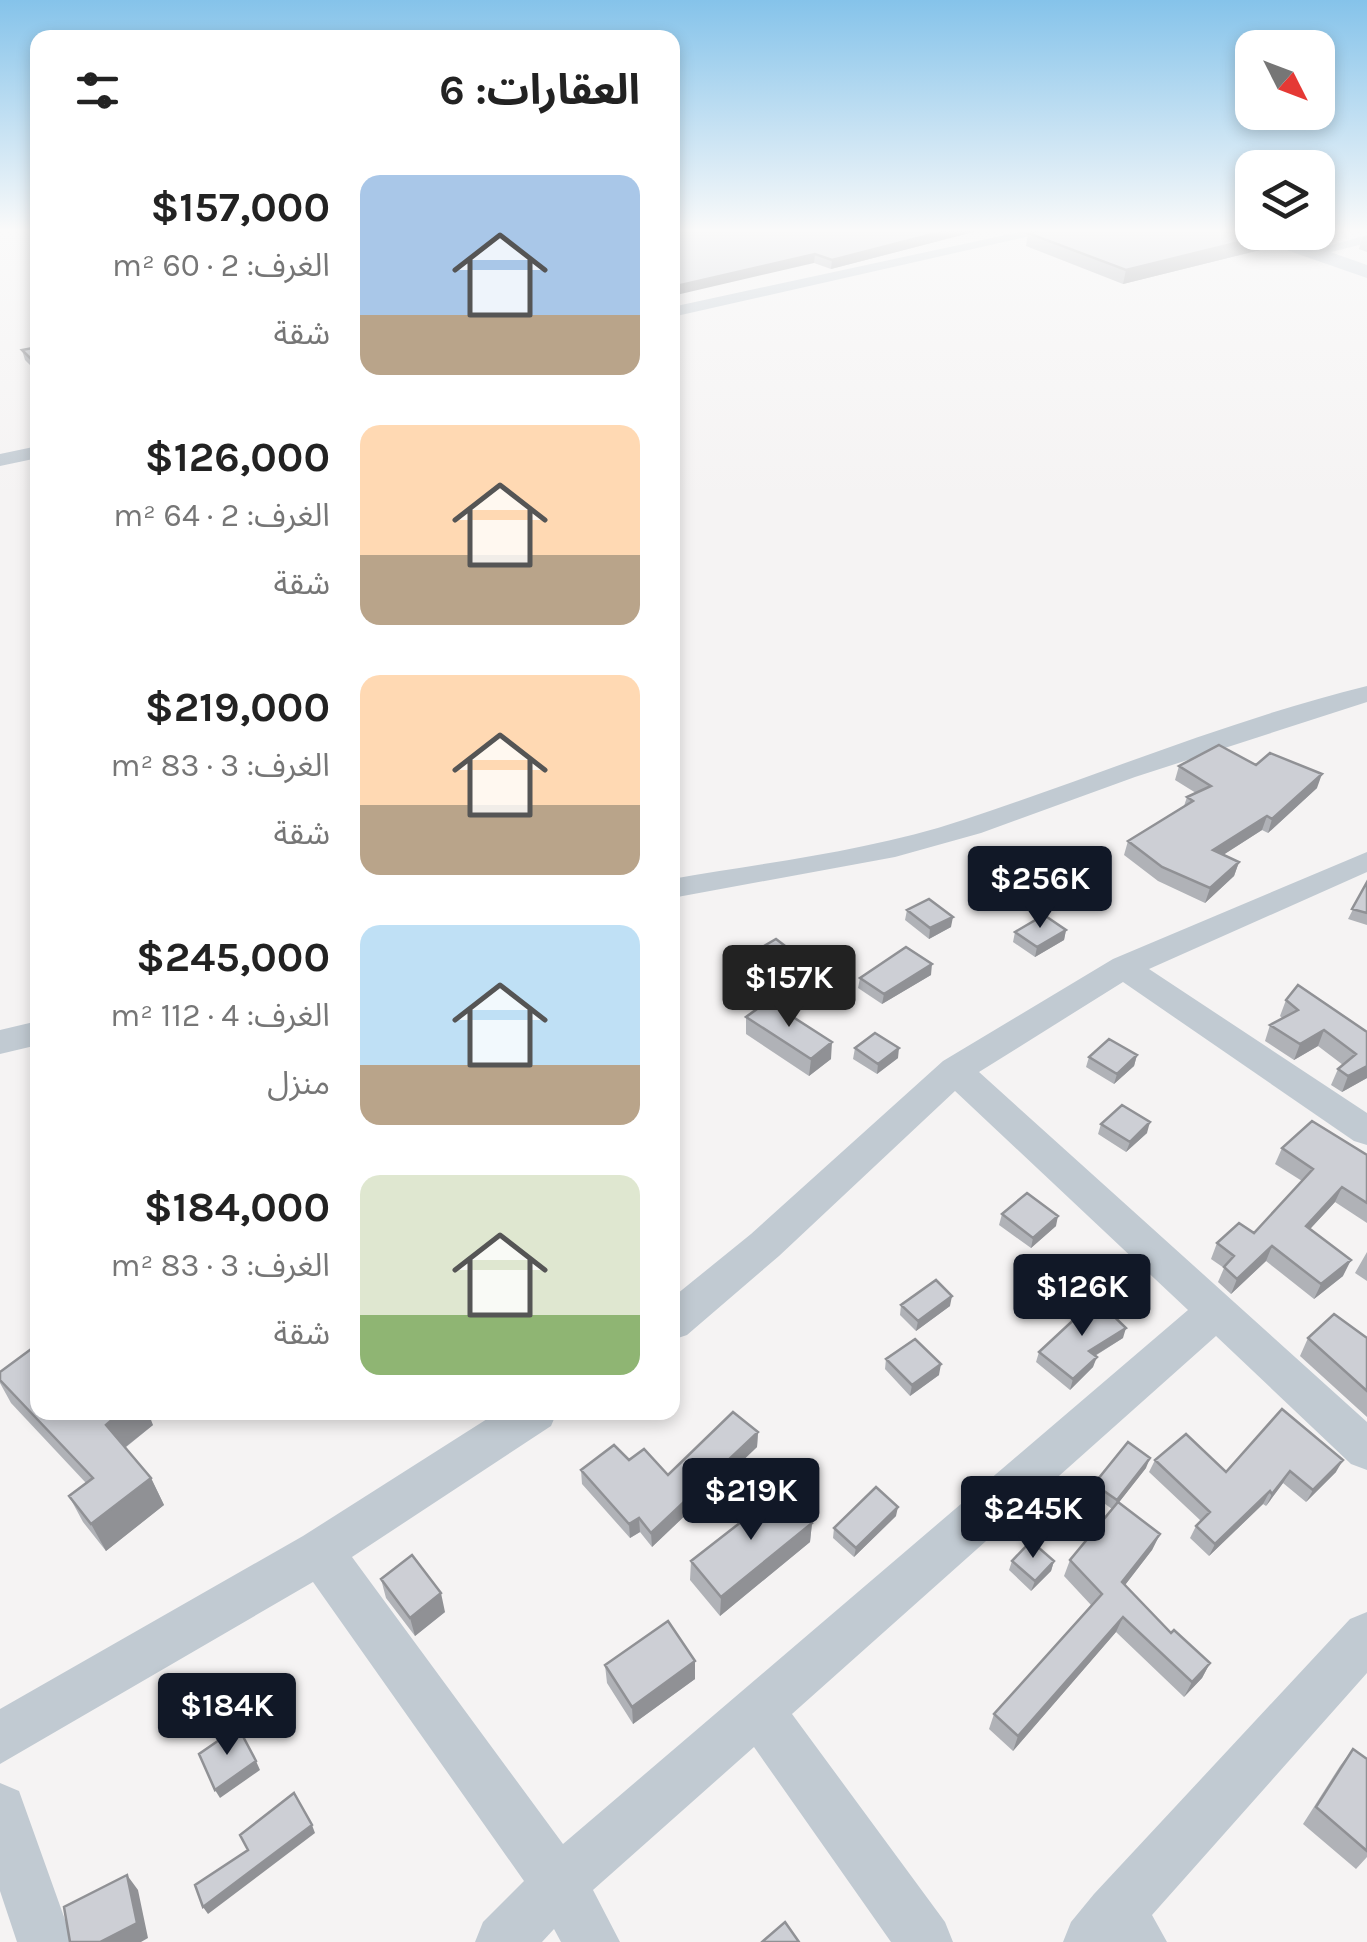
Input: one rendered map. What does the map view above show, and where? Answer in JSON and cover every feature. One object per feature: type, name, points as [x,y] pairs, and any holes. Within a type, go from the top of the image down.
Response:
[{"type":"street","points":[[0,460],[30,454]]},
{"type":"street","points":[[680,887],[914,843],[1367,694]]},
{"type":"street","points":[[680,1316],[765,1245],[954,1070],[1124,967],[1367,860]]},
{"type":"street","points":[[1124,967],[1367,1132]]},
{"type":"street","points":[[0,1042],[30,1035]]},
{"type":"street","points":[[954,1070],[1367,1450]]},
{"type":"street","points":[[502,1942],[560,1884],[1216,1311]]},
{"type":"street","points":[[0,1738],[320,1552],[524,1420]]},
{"type":"street","points":[[320,1552],[560,1884],[592,1942]]},
{"type":"street","points":[[1115,1933],[1367,1636]]},
{"type":"street","points":[[758,1710],[925,1942]]},
{"type":"street","points":[[0,1810],[45,1942]]},
{"type":"building","points":[[1219,745],[1256,765],[1270,753],[1322,774],[1272,819],[1267,816],[1213,850],[1239,862],[1210,888],[1162,867],[1128,841],[1193,801],[1187,797],[1211,786],[1179,766]]},
{"type":"building","points":[[1367,882],[1367,913],[1352,909]]},
{"type":"building","points":[[929,899],[953,917],[930,928],[907,910]]},
{"type":"building","points":[[1044,915],[1066,930],[1037,947],[1015,932]]},
{"type":"building","points":[[776,939],[797,955],[770,970],[750,954]]},
{"type":"building","points":[[906,947],[932,964],[884,994],[860,978]]},
{"type":"building","points":[[1298,985],[1367,1032],[1367,1066],[1348,1076],[1338,1069],[1356,1054],[1324,1030],[1300,1044],[1270,1025],[1298,1010],[1286,1000]]},
{"type":"building","points":[[768,1001],[832,1042],[811,1059],[746,1017]]},
{"type":"building","points":[[875,1033],[899,1048],[878,1064],[855,1048]]},
{"type":"building","points":[[1109,1039],[1137,1055],[1117,1074],[1089,1057]]},
{"type":"building","points":[[1122,1105],[1150,1122],[1130,1142],[1101,1124]]},
{"type":"building","points":[[1312,1121],[1367,1155],[1367,1203],[1342,1187],[1306,1226],[1351,1260],[1321,1284],[1272,1246],[1237,1279],[1224,1267],[1234,1256],[1217,1243],[1239,1223],[1254,1233],[1313,1169],[1282,1148]]},
{"type":"building","points":[[1027,1193],[1058,1216],[1033,1238],[1002,1214]]},
{"type":"building","points":[[936,1280],[952,1296],[918,1321],[901,1305]]},
{"type":"building","points":[[1096,1299],[1126,1328],[1089,1351],[1097,1357],[1073,1379],[1039,1352]]},
{"type":"building","points":[[1334,1314],[1367,1338],[1367,1391],[1308,1338]]},
{"type":"building","points":[[915,1339],[941,1364],[912,1385],[886,1359]]},
{"type":"building","points":[[30,1350],[30,1412],[0,1380],[0,1372]]},
{"type":"building","points":[[1282,1409],[1343,1460],[1313,1490],[1290,1471],[1272,1494],[1270,1491],[1215,1544],[1196,1526],[1210,1512],[1155,1460],[1186,1434],[1226,1472]]},
{"type":"building","points":[[733,1412],[758,1432],[651,1533],[639,1518],[629,1524],[581,1470],[614,1445],[629,1460],[644,1449],[668,1475]]},
{"type":"building","points":[[38,1420],[112,1420],[106,1425],[151,1478],[91,1524],[69,1496],[93,1478]]},
{"type":"building","points":[[1128,1442],[1150,1458],[1117,1500],[1094,1484]]},
{"type":"building","points":[[876,1487],[898,1507],[856,1548],[834,1528]]},
{"type":"building","points":[[782,1490],[812,1523],[721,1597],[691,1561]]},
{"type":"building","points":[[1118,1502],[1160,1534],[1122,1582],[1171,1633],[1174,1630],[1210,1663],[1192,1682],[1123,1617],[1018,1736],[994,1714],[1102,1594],[1070,1560]]},
{"type":"building","points":[[1031,1541],[1054,1561],[1035,1581],[1012,1561]]},
{"type":"building","points":[[412,1555],[441,1593],[410,1618],[381,1579]]},
{"type":"building","points":[[668,1621],[695,1661],[632,1707],[605,1665]]},
{"type":"building","points":[[238,1727],[256,1761],[215,1790],[199,1754]]},
{"type":"building","points":[[1353,1749],[1367,1759],[1367,1851],[1316,1807]]},
{"type":"building","points":[[294,1793],[312,1825],[203,1907],[195,1885],[248,1850],[240,1835]]},
{"type":"building","points":[[127,1875],[137,1923],[100,1942],[70,1942],[64,1907]]},
{"type":"building","points":[[785,1922],[799,1942],[762,1942]]}]
